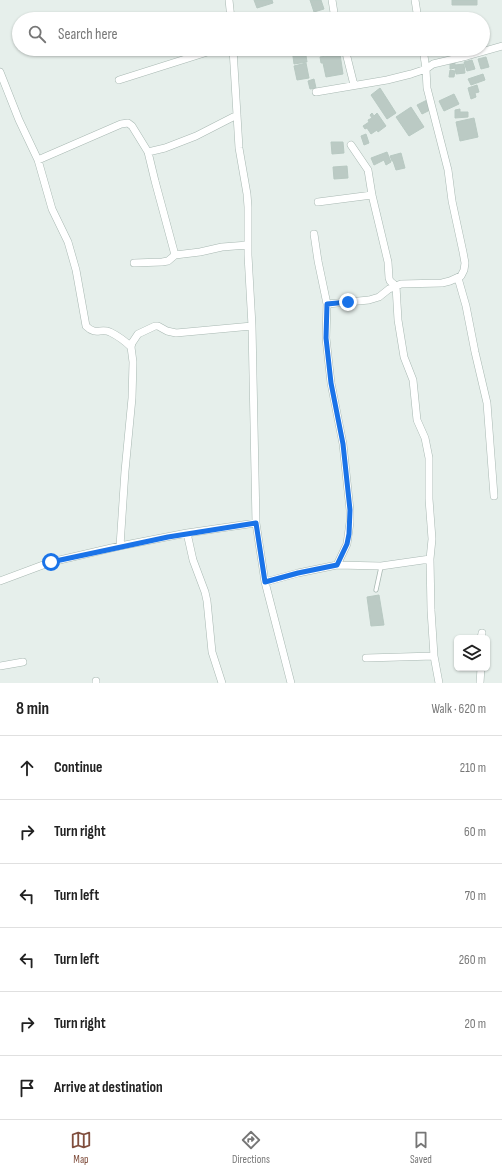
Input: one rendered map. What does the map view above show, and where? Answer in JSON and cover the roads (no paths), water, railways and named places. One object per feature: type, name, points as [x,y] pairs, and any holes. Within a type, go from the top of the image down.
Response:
[{"type":"street","points":[[229,0],[230,12]]},
{"type":"street","points":[[332,0],[334,12]]},
{"type":"street","points":[[416,0],[417,12]]},
{"type":"street","points":[[490,49],[502,46]]},
{"type":"street","points":[[119,80],[195,56]]},
{"type":"street","points":[[234,56],[239,148],[248,201],[256,523],[265,582],[291,683]]},
{"type":"street","points":[[347,56],[354,85]]},
{"type":"street","points":[[327,304],[369,300],[379,297],[385,291],[401,284],[442,283],[458,278],[464,270],[463,252],[452,201],[448,170],[427,88],[424,56]]},
{"type":"street","points":[[316,92],[387,80],[426,69],[433,64],[467,56]]},
{"type":"street","points":[[0,72],[19,120],[38,160],[52,209],[65,235],[74,262],[86,326],[93,332],[109,332],[126,341],[131,347]]},
{"type":"street","points":[[148,152],[165,148],[196,136],[237,115]]},
{"type":"street","points":[[38,160],[121,124],[128,123],[132,126],[148,152],[175,255]]},
{"type":"street","points":[[351,145],[368,170],[372,195],[388,262],[389,278],[390,281],[396,286],[398,320],[404,357],[413,380],[417,420],[425,438],[428,458],[432,539],[430,559],[431,610],[434,656],[439,683]]},
{"type":"street","points":[[318,202],[372,195]]},
{"type":"street","points":[[314,234],[327,304],[326,338],[331,383],[343,444],[350,510],[347,544],[337,565]]},
{"type":"street","points":[[134,263],[168,261],[175,255],[200,252],[222,247],[248,245]]},
{"type":"street","points":[[458,278],[466,306],[487,403],[494,496]]},
{"type":"street","points":[[120,546],[132,398],[132,342],[138,334],[155,326],[162,327],[167,331],[176,333],[252,326]]},
{"type":"street","points":[[0,581],[51,562],[120,546],[256,523]]},
{"type":"street","points":[[187,534],[193,560],[205,592],[212,652],[222,683]]},
{"type":"street","points":[[265,582],[337,565],[381,566],[430,559]]},
{"type":"street","points":[[366,658],[434,656]]},
{"type":"street","points":[[0,666],[23,662]]},
{"type":"street","points":[[480,683],[481,671]]},
{"type":"lane","points":[[376,590],[381,566]]}]
